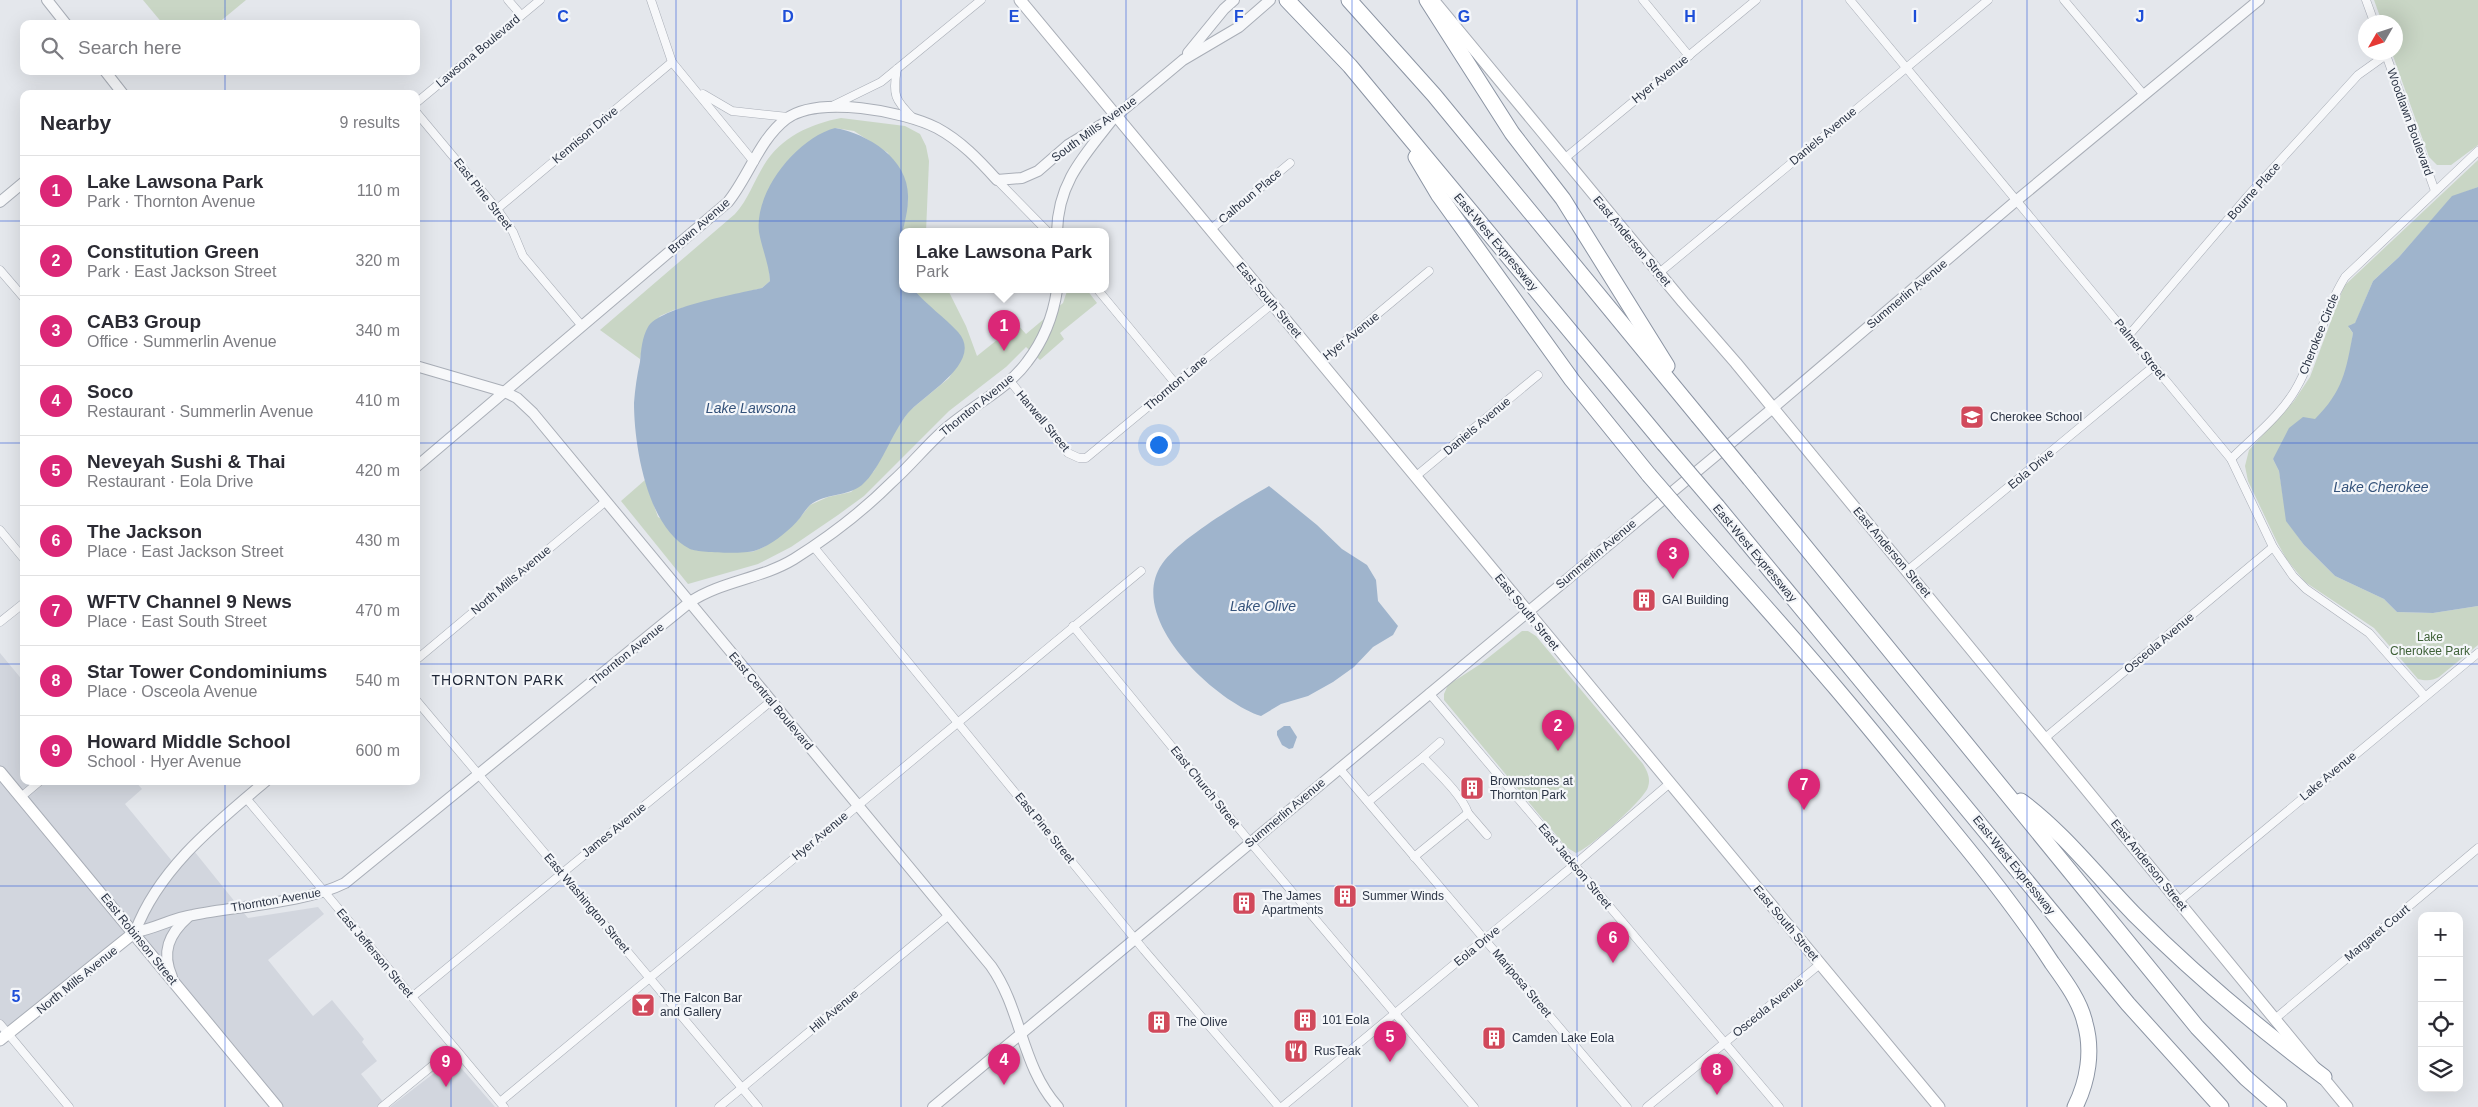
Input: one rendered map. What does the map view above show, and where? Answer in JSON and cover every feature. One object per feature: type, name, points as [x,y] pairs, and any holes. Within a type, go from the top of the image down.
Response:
[{"type":"highway","name":"East-West Expressway","points":[[1287,0],[1308,20],[1392,116],[2128,1004],[2221,1107]]},
{"type":"highway","points":[[1350,0],[1428,88],[2197,1027],[2246,1078],[2279,1107]]},
{"type":"highway","points":[[1427,0],[1512,133],[1563,199],[1698,416]]},
{"type":"highway","points":[[1392,116],[1438,194],[1572,380],[1649,475],[1824,674],[2001,889],[2076,1000],[2085,1022],[2089,1048],[2087,1074],[2082,1094],[2075,1107]]},
{"type":"highway","points":[[2002,788],[2039,815],[2134,914],[2185,962],[2263,1031],[2324,1077]]},
{"type":"main road","name":"East South Street","points":[[1020,0],[1939,1107]]},
{"type":"main road","name":"East Anderson Street","points":[[1433,0],[1658,273],[1773,408],[2276,1018],[2347,1107]]},
{"type":"main road","name":"East Robinson Street","points":[[0,772],[135,932],[200,1015],[277,1107]]},
{"type":"main road","name":"North Mills Avenue","points":[[4,1037],[135,932]]},
{"type":"street","points":[[47,0],[63,20]]},
{"type":"street","points":[[508,0],[521,15]]},
{"type":"street","name":"Lawsona Boulevard","points":[[420,100],[540,0]]},
{"type":"street","points":[[651,0],[672,62],[754,162]]},
{"type":"street","points":[[694,88],[732,111],[788,117],[832,106],[881,82],[981,0]]},
{"type":"street","name":"South Mills Avenue","points":[[1183,60],[1224,9],[1234,0]]},
{"type":"street","name":"South Mills Avenue","points":[[997,180],[1022,178],[1032,174],[1068,145],[1116,116],[1183,60],[1239,26],[1270,0]]},
{"type":"street","points":[[1643,0],[1689,56]]},
{"type":"street","name":"Hyer Avenue","points":[[1564,158],[1756,0]]},
{"type":"street","name":"Palmer Street","points":[[1850,0],[2231,459],[2273,548],[2293,576],[2306,589],[2374,637],[2424,696]]},
{"type":"street","name":"Daniels Avenue","points":[[1658,273],[1988,0]]},
{"type":"street","points":[[2064,0],[2144,95]]},
{"type":"street","name":"Summerlin Avenue","points":[[933,1107],[1022,1035],[1134,938],[1773,408],[2017,200],[2258,0]]},
{"type":"street","points":[[2366,0],[2371,15]]},
{"type":"street","name":"Bourne Place","points":[[2129,335],[2248,197],[2358,75],[2377,60]]},
{"type":"street","name":"Woodlawn Boulevard","points":[[2387,60],[2435,191]]},
{"type":"street","name":"Kennison Drive","points":[[497,209],[672,62]]},
{"type":"street","points":[[897,69],[893,86],[895,96],[899,104],[913,118]]},
{"type":"street","points":[[108,75],[120,90]]},
{"type":"street","points":[[832,106],[881,111],[913,118],[952,138],[973,154],[1012,198],[1026,209],[1044,228]]},
{"type":"street","points":[[1058,228],[1058,215],[1069,179],[1116,116]]},
{"type":"street","name":"East Pine Street","points":[[420,117],[497,209],[513,232],[523,256],[582,326]]},
{"type":"street","name":"Brown Avenue","points":[[420,464],[728,202],[740,188],[774,129],[788,117]]},
{"type":"street","name":"Cherokee Circle","points":[[2231,459],[2280,409],[2297,388],[2309,362],[2332,298],[2345,276],[2478,151]]},
{"type":"street","name":"Calhoun Place","points":[[1210,230],[1290,163]]},
{"type":"street","points":[[0,202],[20,185]]},
{"type":"street","points":[[0,270],[20,293]]},
{"type":"street","name":"Hyer Avenue","points":[[1320,362],[1429,271]]},
{"type":"street","name":"Thornton Avenue","points":[[135,932],[153,929],[190,915],[325,893],[356,875],[690,602],[715,589],[775,569],[814,546],[872,501],[954,421],[1010,381],[1026,364],[1041,343],[1055,308],[1057,293]]},
{"type":"street","points":[[1100,293],[1175,383]]},
{"type":"street","name":"Thornton Lane","points":[[1079,458],[1091,455],[1272,304]]},
{"type":"street","name":"Eola Drive","points":[[1907,571],[2154,366]]},
{"type":"street","name":"East Central Boulevard","points":[[420,367],[505,392],[517,398],[533,413],[690,602],[770,702],[949,915],[1001,981],[1009,996],[1035,1075],[1058,1107]]},
{"type":"street","name":"Daniels Avenue","points":[[1415,478],[1538,375]]},
{"type":"street","name":"Harwell Street","points":[[1010,381],[1068,453],[1079,458]]},
{"type":"street","name":"North Mills Avenue","points":[[420,657],[606,501]]},
{"type":"street","points":[[0,530],[20,554]]},
{"type":"street","name":"East Pine Street","points":[[814,546],[1134,938],[1280,1107]]},
{"type":"street","name":"Osceola Avenue","points":[[2045,738],[2273,548]]},
{"type":"street","name":"Hyer Avenue","points":[[502,1104],[649,977],[1141,571]]},
{"type":"street","points":[[0,622],[20,606]]},
{"type":"street","name":"East Church Street","points":[[1074,626],[1250,842],[1474,1107]]},
{"type":"street","name":"Lake Avenue","points":[[2179,901],[2478,652]]},
{"type":"street","name":"East Jackson Street","points":[[1429,693],[1779,1107]]},
{"type":"street","name":"James Avenue","points":[[412,997],[770,702]]},
{"type":"street","name":"East Washington Street","points":[[420,705],[758,1107]]},
{"type":"street","points":[[1368,802],[1440,742]]},
{"type":"street","points":[[1423,756],[1466,806],[1468,813],[1487,835]]},
{"type":"street","name":"Mariposa Street","points":[[1339,768],[1626,1107]]},
{"type":"street","name":"Eola Drive","points":[[1280,1107],[1396,1014],[1670,783]]},
{"type":"street","points":[[21,797],[35,785]]},
{"type":"street","name":"North Mills Avenue","points":[[135,932],[143,911],[186,853],[208,829],[261,785]]},
{"type":"street","name":"East Jefferson Street","points":[[246,798],[502,1104]]},
{"type":"street","points":[[1414,857],[1468,813]]},
{"type":"street","name":"Margaret Court","points":[[2276,1018],[2478,848]]},
{"type":"street","points":[[172,978],[166,965],[168,942],[173,932],[190,915]]},
{"type":"street","name":"Hill Avenue","points":[[719,1107],[949,915]]},
{"type":"street","name":"Osceola Avenue","points":[[1647,1107],[1820,964]]},
{"type":"street","points":[[0,1024],[4,1037],[69,1107]]},
{"type":"street","points":[[382,1107],[454,1048]]},
{"type":"shaded area","points":[[0,653],[20,677],[20,785],[138,785],[142,789],[125,804],[172,861],[190,846],[248,918],[318,907],[324,914],[268,960],[313,1016],[332,1000],[364,1039],[362,1042],[377,1061],[361,1074],[384,1103],[379,1107],[277,1107],[130,930],[0,1038]]},
{"type":"shaded area","points":[[446,1064],[454,1064],[462,1069],[495,1107],[390,1107]]},
{"type":"green space","points":[[143,0],[246,0],[222,20],[160,20]]},
{"type":"green space","points":[[2374,0],[2478,0],[2478,145],[2451,165],[2437,165],[2429,157],[2394,60],[2403,60],[2403,15],[2379,15]]},
{"type":"green space","points":[[841,118],[905,126],[920,134],[926,146],[929,161],[926,228],[903,228],[908,200],[888,153],[854,131],[835,128],[769,270],[770,281],[762,288],[674,310],[660,316],[643,344],[640,359],[600,330],[740,209],[764,165],[779,147],[797,133]]},
{"type":"green space","name":"Lake Cherokee Park","points":[[2478,160],[2478,187],[2452,197],[2399,257],[2373,281],[2355,324],[2350,325],[2349,328],[2353,333],[2346,375],[2341,387],[2334,399],[2315,421],[2273,459],[2279,471],[2287,521],[2304,545],[2335,576],[2384,599],[2397,612],[2433,613],[2478,606],[2478,645],[2439,677],[2424,680],[2418,679],[2374,628],[2305,582],[2287,560],[2277,542],[2248,481],[2245,466],[2249,450],[2294,401],[2310,377],[2344,286]]},
{"type":"green space","points":[[917,293],[950,293],[966,326],[977,356],[1017,324],[1026,334],[1063,303],[1066,293],[1089,293],[1097,303],[1060,333],[1064,339],[1040,360],[1026,347],[1006,367],[949,411],[864,496],[838,515],[791,547],[758,564],[688,584],[621,501],[645,480],[658,517],[729,551],[752,552],[764,547],[798,520],[810,505],[828,497],[851,492],[874,471],[893,434],[909,411],[949,378],[963,354],[959,334]]},
{"type":"green space","points":[[1522,631],[1528,631],[1536,636],[1643,764],[1648,775],[1648,787],[1637,802],[1604,834],[1576,853],[1566,847],[1444,700],[1444,694],[1448,685],[1479,665]]},
{"type":"water","name":"Lake Lawsona","points":[[835,128],[848,131],[874,143],[895,161],[907,185],[908,199],[904,228],[899,228],[899,293],[917,293],[947,321],[958,332],[964,343],[964,355],[949,377],[908,413],[875,470],[862,485],[850,492],[816,501],[810,505],[791,528],[760,549],[732,553],[690,549],[675,538],[663,523],[653,505],[640,462],[634,403],[644,335],[648,327],[655,320],[667,313],[700,302],[762,288],[770,281],[759,232],[759,216],[763,200],[781,169],[793,155],[806,143]]},
{"type":"water","name":"Lake Cherokee","points":[[2478,187],[2478,606],[2433,613],[2397,612],[2384,599],[2335,576],[2304,545],[2286,521],[2279,471],[2273,459],[2289,428],[2303,417],[2315,419],[2332,399],[2342,380],[2348,359],[2353,333],[2348,326],[2355,323],[2373,281],[2399,257],[2452,196]]},
{"type":"water","name":"Lake Olive","points":[[1269,486],[1317,525],[1342,549],[1367,565],[1376,580],[1378,601],[1398,626],[1393,635],[1373,647],[1354,667],[1333,682],[1308,696],[1281,704],[1261,716],[1221,694],[1180,655],[1165,632],[1155,608],[1154,585],[1162,564],[1182,543],[1211,522]]},
{"type":"water","points":[[1284,726],[1290,726],[1297,737],[1293,748],[1289,749],[1282,745],[1277,735],[1277,731]]},
{"type":"place","name":"Lake Lawsona Park","points":[[1004,351]]},
{"type":"place","name":"Cherokee School","points":[[1972,417]]},
{"type":"place","name":"CAB3 Group","points":[[1673,579]]},
{"type":"place","name":"GAI Building","points":[[1644,600]]},
{"type":"place","name":"Constitution Green","points":[[1558,751]]},
{"type":"place","name":"Brownstones at Thornton Park","points":[[1472,788]]},
{"type":"place","name":"WFTV Channel 9 News","points":[[1804,810]]},
{"type":"place","name":"Summer Winds","points":[[1345,896]]},
{"type":"place","name":"The James Apartments","points":[[1244,903]]},
{"type":"place","name":"The Jackson","points":[[1613,963]]},
{"type":"place","name":"The Falcon Bar and Gallery","points":[[643,1005]]},
{"type":"place","name":"101 Eola","points":[[1305,1020]]},
{"type":"place","name":"The Olive","points":[[1159,1022]]},
{"type":"place","name":"Camden Lake Eola","points":[[1494,1038]]},
{"type":"place","name":"RusTeak","points":[[1296,1051]]},
{"type":"place","name":"Neveyah Sushi & Thai","points":[[1390,1062]]},
{"type":"place","name":"Soco","points":[[1004,1085]]},
{"type":"place","name":"Howard Middle School","points":[[446,1087]]},
{"type":"place","name":"Star Tower Condominiums","points":[[1717,1095]]},
{"type":"district","name":"THORNTON PARK","points":[[498,680]]}]
